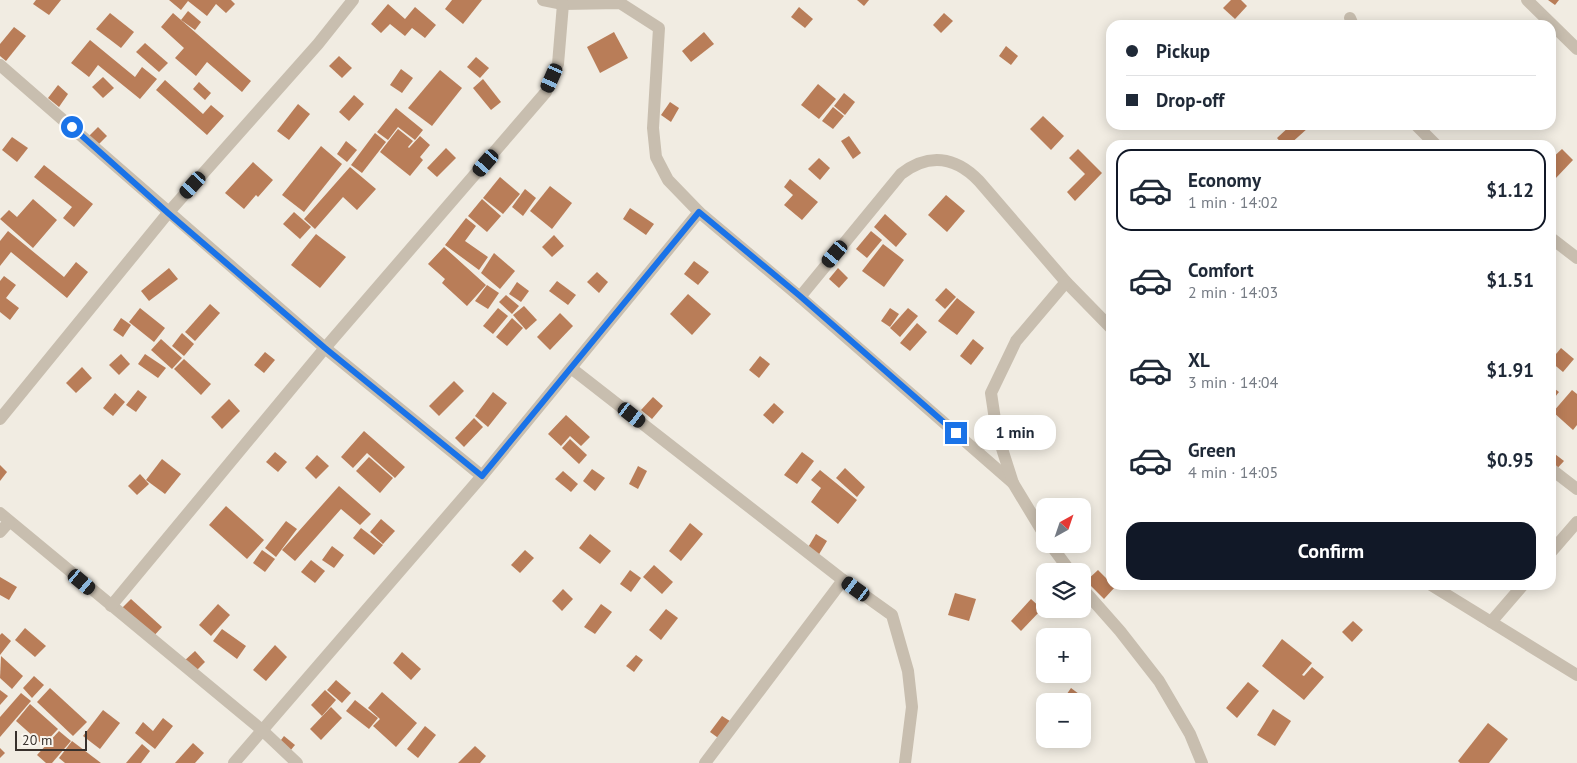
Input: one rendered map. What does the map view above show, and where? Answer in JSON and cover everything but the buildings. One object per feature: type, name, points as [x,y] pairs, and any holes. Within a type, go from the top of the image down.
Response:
[{"type":"street","points":[[0,420],[168,213],[318,44],[353,0]]},
{"type":"street","points":[[543,0],[563,4],[621,2],[659,28],[653,128],[656,157],[668,180],[699,212],[800,296],[1013,483]]},
{"type":"street","points":[[1527,0],[1547,20]]},
{"type":"street","points":[[111,606],[325,348],[546,92],[558,64],[563,4]]},
{"type":"street","points":[[1556,28],[1577,49]]},
{"type":"street","points":[[0,65],[325,348],[482,476]]},
{"type":"street","points":[[1421,130],[1431,140]]},
{"type":"street","points":[[800,296],[901,174],[922,162],[947,161],[959,165],[970,172],[1066,282],[1106,323]]},
{"type":"street","points":[[234,763],[482,476],[699,212]]},
{"type":"street","points":[[1556,242],[1577,258]]},
{"type":"street","points":[[1036,521],[1013,483],[997,433],[991,393],[1016,341],[1066,282]]},
{"type":"street","points":[[571,368],[843,580],[892,615],[908,671],[912,707],[905,763]]},
{"type":"street","points":[[1556,473],[1577,490]]},
{"type":"street","points":[[0,532],[5,518],[262,730],[297,763]]},
{"type":"street","points":[[1556,546],[1577,522]]},
{"type":"street","points":[[705,763],[843,580]]},
{"type":"street","points":[[1439,590],[1577,675]]},
{"type":"street","points":[[1491,622],[1518,590]]},
{"type":"street","points":[[1091,598],[1120,631],[1159,681],[1190,734],[1202,763]]},
{"type":"route","points":[[72,127],[168,213],[325,348],[482,476],[699,212],[800,296],[956,433]]}]
